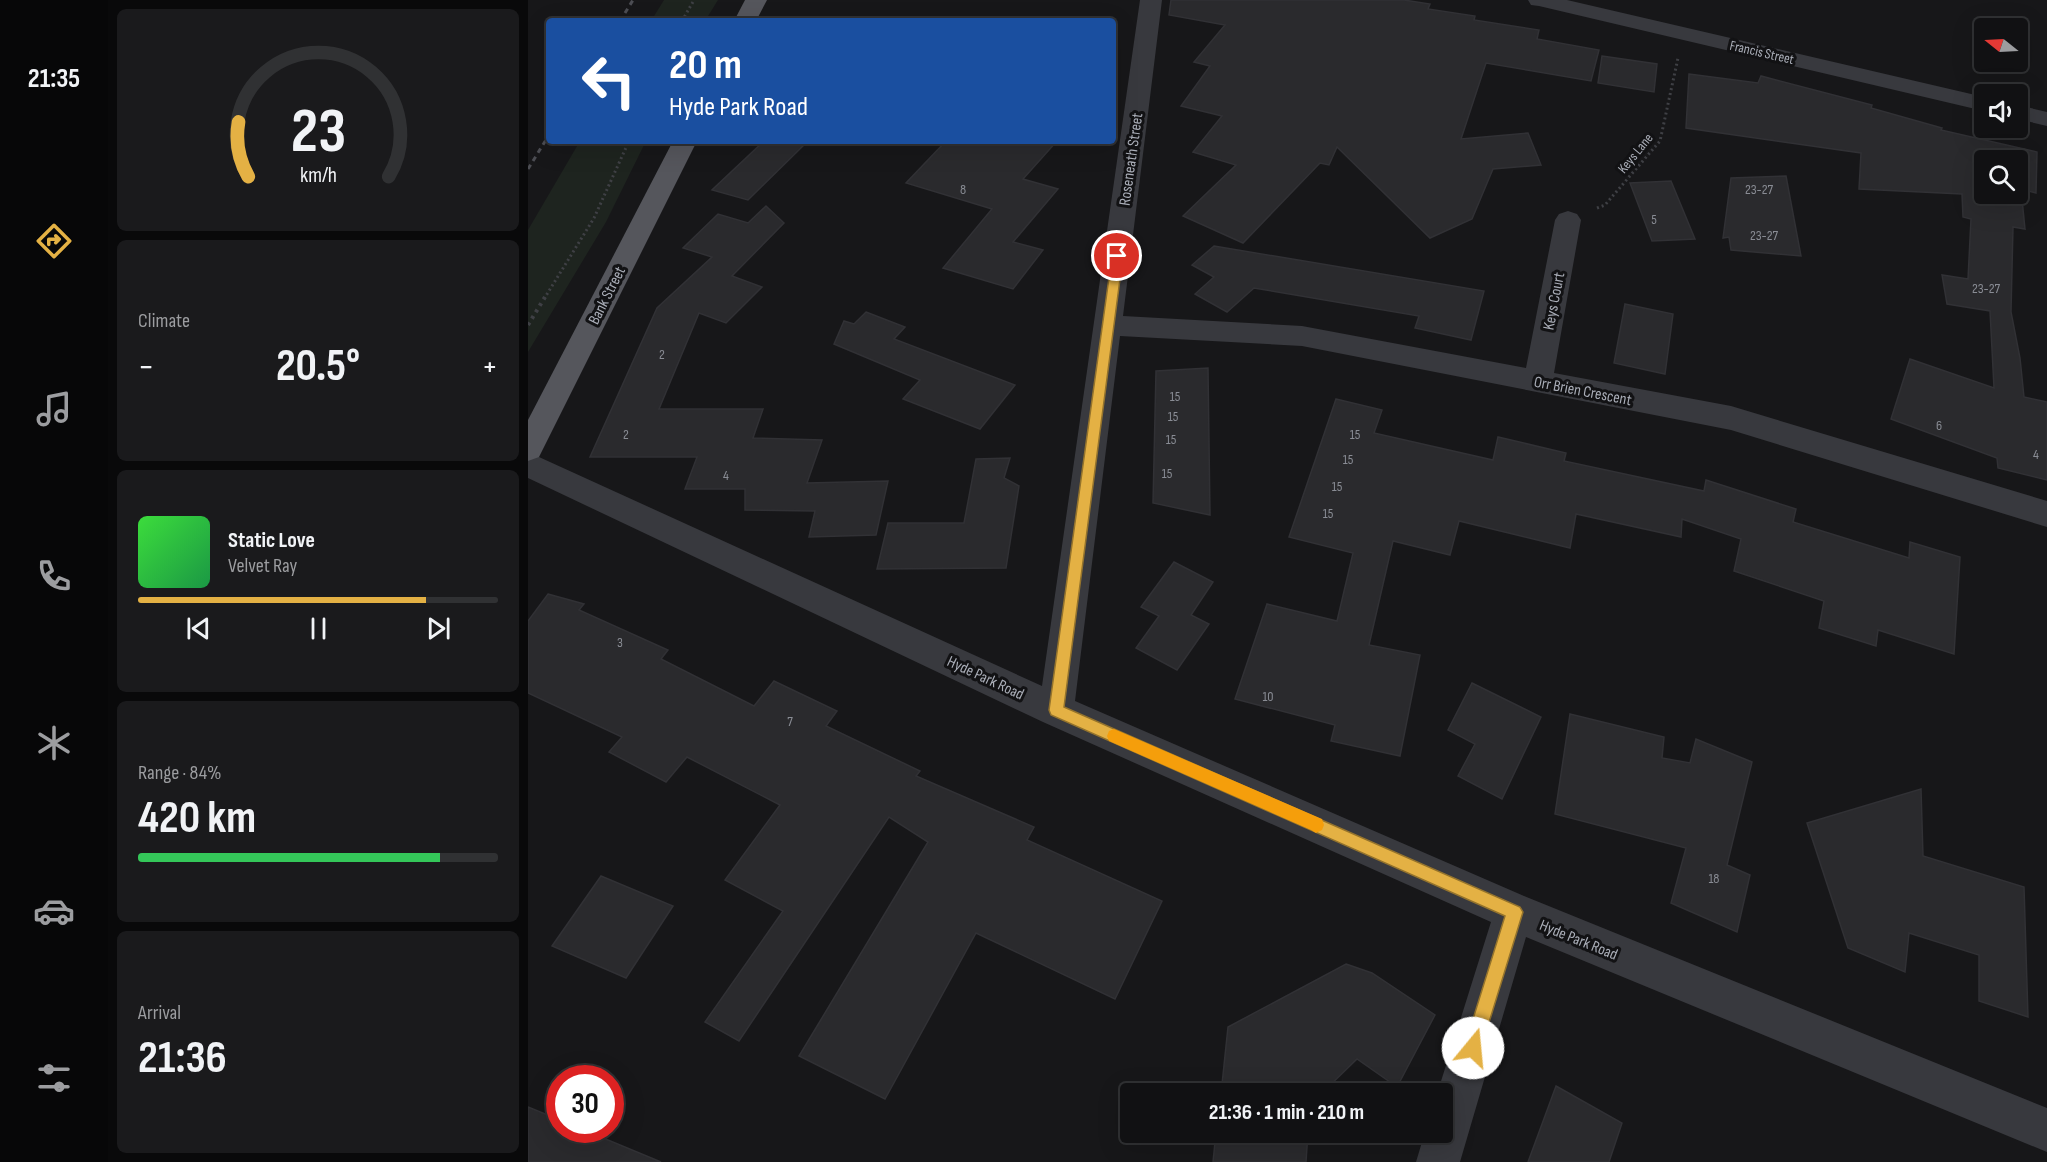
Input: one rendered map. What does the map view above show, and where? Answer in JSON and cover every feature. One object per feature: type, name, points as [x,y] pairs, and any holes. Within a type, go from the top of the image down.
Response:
[{"type":"main road","points":[[747,18],[756,0]]},
{"type":"main road","name":"Bank Street","points":[[528,449],[683,144]]},
{"type":"street","name":"Roseneath Street","points":[[1056,710],[1151,0]]},
{"type":"street","name":"Francis Street","points":[[1539,0],[1974,103]]},
{"type":"street","points":[[2028,114],[2047,119]]},
{"type":"street","name":"Keys Court","points":[[1538,381],[1568,220]]},
{"type":"street","name":"Orr Brien Crescent","points":[[1108,325],[1302,336],[1731,418],[2047,514]]},
{"type":"street","name":"Hyde Park Road","points":[[528,464],[1056,710],[1514,912],[2047,1130]]},
{"type":"street","points":[[1438,1162],[1514,912]]},
{"type":"path","points":[[684,18],[694,0]]},
{"type":"path","name":"Keys Lane","points":[[1568,220],[1605,205],[1660,141],[1685,34]]},
{"type":"path","points":[[528,325],[594,219],[628,144]]},
{"type":"shaded area","points":[[664,0],[718,0],[707,18],[653,18]]},
{"type":"shaded area","points":[[578,144],[645,144],[606,222],[528,352],[528,230]]},
{"type":"building","points":[[1171,0],[1404,0],[1430,4],[1428,9],[1475,16],[1474,20],[1539,30],[1537,39],[1599,50],[1591,81],[1486,63],[1461,139],[1528,133],[1541,165],[1493,169],[1472,219],[1430,238],[1337,147],[1329,165],[1320,163],[1243,243],[1183,216],[1236,165],[1193,152],[1222,116],[1181,106],[1210,66],[1194,62],[1225,25],[1169,15]]},
{"type":"building","points":[[1602,56],[1657,64],[1654,92],[1598,83]]},
{"type":"building","points":[[1689,74],[1758,83],[1761,76],[1872,105],[1871,108],[1942,128],[1941,130],[2037,152],[2036,193],[2028,191],[2028,150],[1974,150],[1974,204],[2022,204],[2025,229],[2013,227],[2011,312],[2020,358],[2024,397],[2047,402],[2047,480],[1998,468],[1997,458],[1891,419],[1910,359],[1994,388],[1990,311],[1947,304],[1942,275],[1968,279],[1971,219],[1963,217],[1962,194],[1859,189],[1861,153],[1686,128]]},
{"type":"building","points":[[761,144],[805,144],[748,200],[712,190]]},
{"type":"building","points":[[943,144],[1054,144],[1023,179],[1058,189],[1013,242],[1043,250],[1013,289],[943,268],[992,209],[906,183]]},
{"type":"building","points":[[1786,176],[1801,256],[1731,250],[1729,237],[1723,238],[1731,178]]},
{"type":"building","points":[[1671,181],[1695,239],[1652,241],[1630,183]]},
{"type":"building","points":[[766,206],[784,223],[732,276],[762,287],[726,323],[699,313],[659,409],[763,409],[753,438],[822,440],[807,483],[888,481],[876,535],[809,537],[815,511],[745,510],[745,489],[685,489],[697,457],[590,457],[657,308],[712,257],[683,248],[718,214],[748,223]]},
{"type":"building","points":[[1214,246],[1484,291],[1471,340],[1415,328],[1419,316],[1254,288],[1227,312],[1195,294],[1214,277],[1192,265]]},
{"type":"building","points":[[1625,304],[1673,314],[1665,374],[1614,363]]},
{"type":"building","points":[[866,312],[905,327],[894,339],[1015,385],[980,429],[903,399],[920,380],[834,344],[844,321],[854,324]]},
{"type":"building","points":[[1208,368],[1210,515],[1153,503],[1156,371]]},
{"type":"building","points":[[1336,399],[1382,410],[1374,433],[1493,460],[1498,437],[1566,453],[1564,461],[1704,491],[1706,480],[1796,509],[1793,522],[1909,558],[1910,542],[1960,557],[1954,654],[1878,630],[1876,646],[1819,628],[1824,601],[1734,571],[1741,539],[1682,519],[1681,537],[1576,514],[1570,548],[1459,521],[1450,555],[1393,541],[1369,645],[1420,655],[1400,756],[1331,741],[1335,725],[1235,699],[1267,604],[1337,621],[1353,553],[1289,537]]},
{"type":"building","points":[[1010,458],[1004,478],[1019,486],[1006,568],[877,569],[888,523],[964,523],[976,459]]},
{"type":"building","points":[[1174,562],[1213,582],[1191,615],[1209,624],[1177,670],[1136,648],[1159,616],[1141,607]]},
{"type":"building","points":[[548,594],[584,604],[579,610],[668,650],[661,659],[754,706],[774,681],[837,711],[826,726],[920,771],[916,776],[1034,827],[1027,840],[1162,901],[1115,999],[976,933],[885,1099],[799,1056],[928,842],[889,817],[739,1041],[705,1022],[783,911],[725,880],[780,805],[687,757],[666,782],[609,752],[622,737],[528,693],[528,621]]},
{"type":"building","points":[[1472,683],[1541,717],[1502,799],[1458,776],[1475,744],[1448,730]]},
{"type":"building","points":[[1570,714],[1664,737],[1662,758],[1690,763],[1696,739],[1752,762],[1727,865],[1750,875],[1737,932],[1671,903],[1686,848],[1555,814]]},
{"type":"building","points":[[1921,789],[1923,856],[2024,887],[2028,1017],[1979,1001],[1979,955],[1909,933],[1905,972],[1848,948],[1807,823]]},
{"type":"building","points":[[601,876],[673,906],[626,978],[552,946]]},
{"type":"building","points":[[1346,964],[1372,973],[1435,1015],[1399,1083],[1391,1083],[1357,1059],[1332,1083],[1222,1083],[1228,1027]]},
{"type":"building","points":[[1556,1086],[1622,1123],[1609,1162],[1528,1162]]},
{"type":"building","points":[[528,1107],[546,1114],[546,1143],[615,1143],[661,1162],[528,1162]]},
{"type":"building","points":[[1215,1143],[1307,1143],[1306,1162],[1213,1162]]},
{"type":"railway","points":[[622,18],[633,0]]},
{"type":"railway","points":[[528,169],[546,140]]},
{"type":"slow traffic","points":[[1114,736],[1316,825]]},
{"type":"route","points":[[1117,256],[1056,710],[1514,912],[1473,1048]]}]
